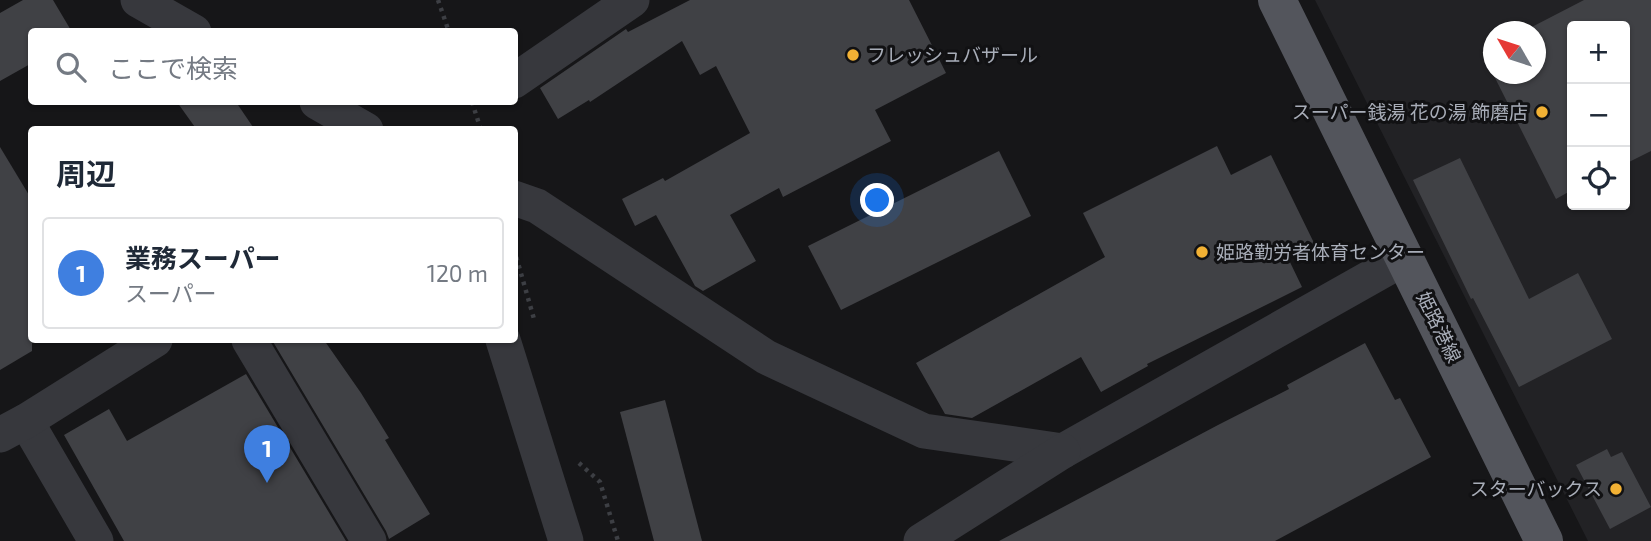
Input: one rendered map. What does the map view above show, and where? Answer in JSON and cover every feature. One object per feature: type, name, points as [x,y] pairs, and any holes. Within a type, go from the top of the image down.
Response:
[{"type":"main road","name":"姫路港線","points":[[1277,0],[1544,541]]},
{"type":"street","points":[[138,0],[187,28]]},
{"type":"street","points":[[518,78],[632,0]]},
{"type":"street","points":[[322,105],[359,126]]},
{"type":"street","points":[[518,199],[537,206],[766,357],[924,431],[1063,451]]},
{"type":"street","points":[[921,541],[1063,451],[1405,258]]},
{"type":"street","points":[[96,541],[13,428],[150,343]]},
{"type":"street","points":[[251,343],[369,541]]},
{"type":"street","points":[[504,343],[566,541]]},
{"type":"path","points":[[438,0],[448,28]]},
{"type":"path","points":[[473,105],[480,126]]},
{"type":"path","points":[[474,108],[479,105]]},
{"type":"shaded area","points":[[1315,0],[1651,0],[1651,541],[1588,541]]},
{"type":"building","points":[[23,0],[53,0],[70,28],[28,28],[28,65],[0,81],[0,13]]},
{"type":"building","points":[[690,0],[909,0],[946,73],[875,110],[891,141],[783,197],[779,188],[730,215],[756,261],[703,291],[695,286],[656,215],[635,226],[622,199],[663,178],[665,181],[750,133],[716,66],[700,75],[682,41],[590,102],[589,100],[558,119],[540,88],[626,29],[628,32]]},
{"type":"building","name":"スーパー銭湯 花の湯 飾磨店","points":[[1584,0],[1651,0],[1651,151],[1630,162],[1630,21],[1567,21],[1567,193],[1556,199],[1498,84],[1546,84],[1546,21],[1543,21]]},
{"type":"building","points":[[179,105],[238,105],[252,126],[194,126]]},
{"type":"building","name":"姫路勤労者体育センター","points":[[1217,146],[1231,175],[1271,155],[1315,245],[1288,258],[1302,287],[1147,364],[1148,366],[1101,392],[1081,357],[972,418],[945,414],[916,363],[1105,257],[1083,213]]},
{"type":"building","points":[[0,147],[28,193],[28,343],[32,343],[32,351],[0,370]]},
{"type":"building","points":[[999,151],[1031,216],[841,310],[808,246]]},
{"type":"building","points":[[1460,158],[1529,299],[1578,273],[1612,339],[1519,387],[1473,298],[1471,299],[1413,180]]},
{"type":"building","points":[[274,343],[326,343],[389,438],[385,440],[430,514],[389,539]]},
{"type":"building","points":[[1365,343],[1395,400],[1400,398],[1431,457],[1275,541],[999,541],[1289,389],[1287,385]]},
{"type":"building","points":[[246,374],[346,541],[124,541],[64,435],[109,409],[127,441]]},
{"type":"building","points":[[665,400],[702,541],[654,541],[620,412]]},
{"type":"building","points":[[1607,449],[1611,457],[1622,452],[1651,507],[1610,529],[1576,465]]},
{"type":"place","name":"フレッシュバザール","points":[[853,55]]},
{"type":"place","name":"スーパー銭湯 花の湯 飾磨店","points":[[1542,112]]},
{"type":"place","name":"姫路勤労者体育センター","points":[[1202,252]]},
{"type":"place","name":"業務スーパー","points":[[267,483]]},
{"type":"place","name":"スターバックス","points":[[1616,489]]}]
